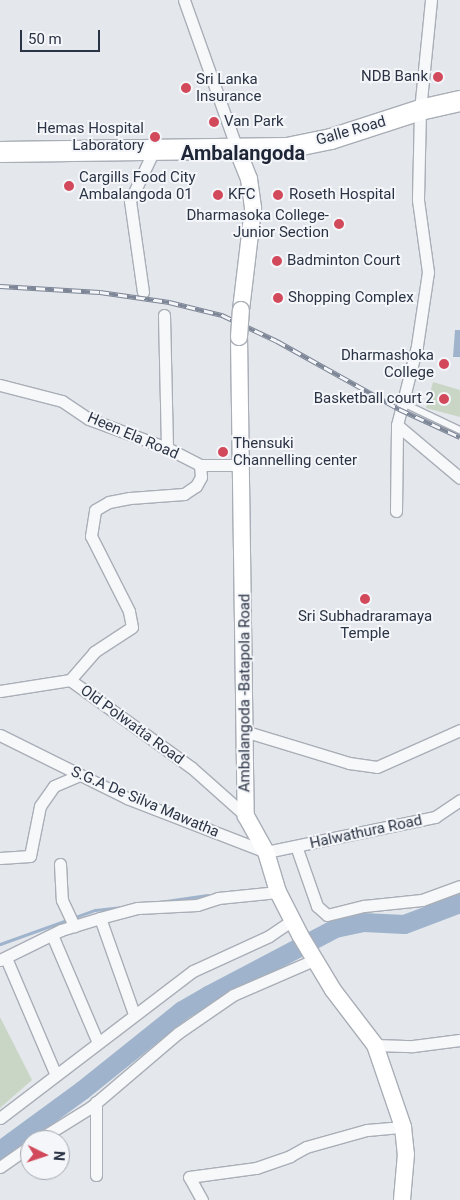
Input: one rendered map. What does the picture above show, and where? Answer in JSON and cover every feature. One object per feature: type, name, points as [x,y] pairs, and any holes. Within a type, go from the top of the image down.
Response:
[{"type":"highway","name":"Galle Road","points":[[0,152],[288,148],[331,139],[420,110],[460,101]]},
{"type":"main road","name":"Ambalangoda -Batapola Road","points":[[238,149],[249,179],[253,209],[239,337],[240,465],[244,527],[246,816],[266,852],[278,892],[313,958],[374,1045],[403,1127],[406,1154],[402,1200]]},
{"type":"street","points":[[185,0],[238,149]]},
{"type":"street","points":[[396,511],[397,425],[400,405],[417,346],[428,272],[418,200],[420,110],[431,0]]},
{"type":"street","points":[[143,292],[130,200],[154,150]]},
{"type":"street","points":[[164,315],[166,448]]},
{"type":"street","name":"Heen Ela Road","points":[[0,385],[62,400],[89,419],[166,448],[200,465],[240,465]]},
{"type":"street","points":[[397,425],[460,478]]},
{"type":"street","points":[[70,680],[94,652],[132,627],[129,611],[91,536],[95,510],[109,502],[130,498],[184,494],[196,486],[200,477],[200,465]]},
{"type":"street","name":"Old Polwatta Road","points":[[0,691],[70,680],[192,768],[246,816]]},
{"type":"street","points":[[244,731],[349,763],[377,767],[460,730]]},
{"type":"street","name":"S.G.A De Silva Mawatha","points":[[0,734],[127,798],[266,852]]},
{"type":"street","points":[[0,858],[30,856],[36,818],[47,794],[54,786],[80,775]]},
{"type":"street","name":"Halwathura Road","points":[[266,852],[435,817],[460,800]]},
{"type":"street","points":[[296,846],[317,906],[327,915],[364,906],[422,900],[460,886]]},
{"type":"street","points":[[60,864],[62,900],[74,926]]},
{"type":"street","points":[[56,1075],[3,959],[74,926],[138,908],[196,905],[218,898],[278,892]]},
{"type":"street","points":[[100,918],[134,1014]]},
{"type":"street","points":[[0,1118],[134,1014],[193,971],[269,936],[296,927]]},
{"type":"street","points":[[52,935],[98,1043]]},
{"type":"street","points":[[53,1130],[96,1102],[178,1033],[233,996],[313,958]]},
{"type":"street","points":[[374,1045],[413,1046],[460,1040]]},
{"type":"street","points":[[96,1102],[96,1175]]},
{"type":"street","points":[[202,1200],[188,1177],[256,1168],[290,1156],[306,1146],[367,1130],[403,1127]]},
{"type":"street","points":[[0,1167],[20,1153]]},
{"type":"lane","points":[[400,405],[460,430]]},
{"type":"green space","name":"Basketball court 2","points":[[433,382],[460,390],[460,417],[426,408]]},
{"type":"green space","points":[[0,1017],[32,1080],[0,1108]]},
{"type":"water","name":"Dharmashoka College","points":[[455,330],[460,330],[460,357],[453,357]]},
{"type":"waterway","points":[[159,902],[208,895]]},
{"type":"waterway","points":[[0,1150],[82,1090],[182,1010],[208,995],[335,928],[363,922],[404,924],[460,903]]},
{"type":"waterway","points":[[0,944],[95,910],[123,907]]},
{"type":"railway","points":[[0,286],[100,292],[169,302],[222,315],[277,341],[399,409],[460,437]]},
{"type":"place","name":"NDB Bank","points":[[438,77]]},
{"type":"place","name":"Sri Lanka Insurance","points":[[186,88]]},
{"type":"place","name":"Van Park","points":[[214,122]]},
{"type":"place","name":"Hemas Hospital Laboratory","points":[[155,137]]},
{"type":"place","name":"Cargills Food City Ambalangoda 01","points":[[69,186]]},
{"type":"place","name":"KFC","points":[[218,195]]},
{"type":"place","name":"Roseth Hospital","points":[[278,195]]},
{"type":"place","name":"Dharmasoka College- Junior Section","points":[[339,224]]},
{"type":"place","name":"Badminton Court","points":[[277,261]]},
{"type":"place","name":"Shopping Complex","points":[[278,298]]},
{"type":"place","name":"Dharmashoka College","points":[[444,364]]},
{"type":"place","name":"Basketball court 2","points":[[444,399]]},
{"type":"place","name":"Thensuki Channelling center","points":[[223,452]]},
{"type":"place","name":"Sri Subhadraramaya Temple","points":[[365,599]]},
{"type":"district","name":"Ambalangoda","points":[[243,153]]}]
